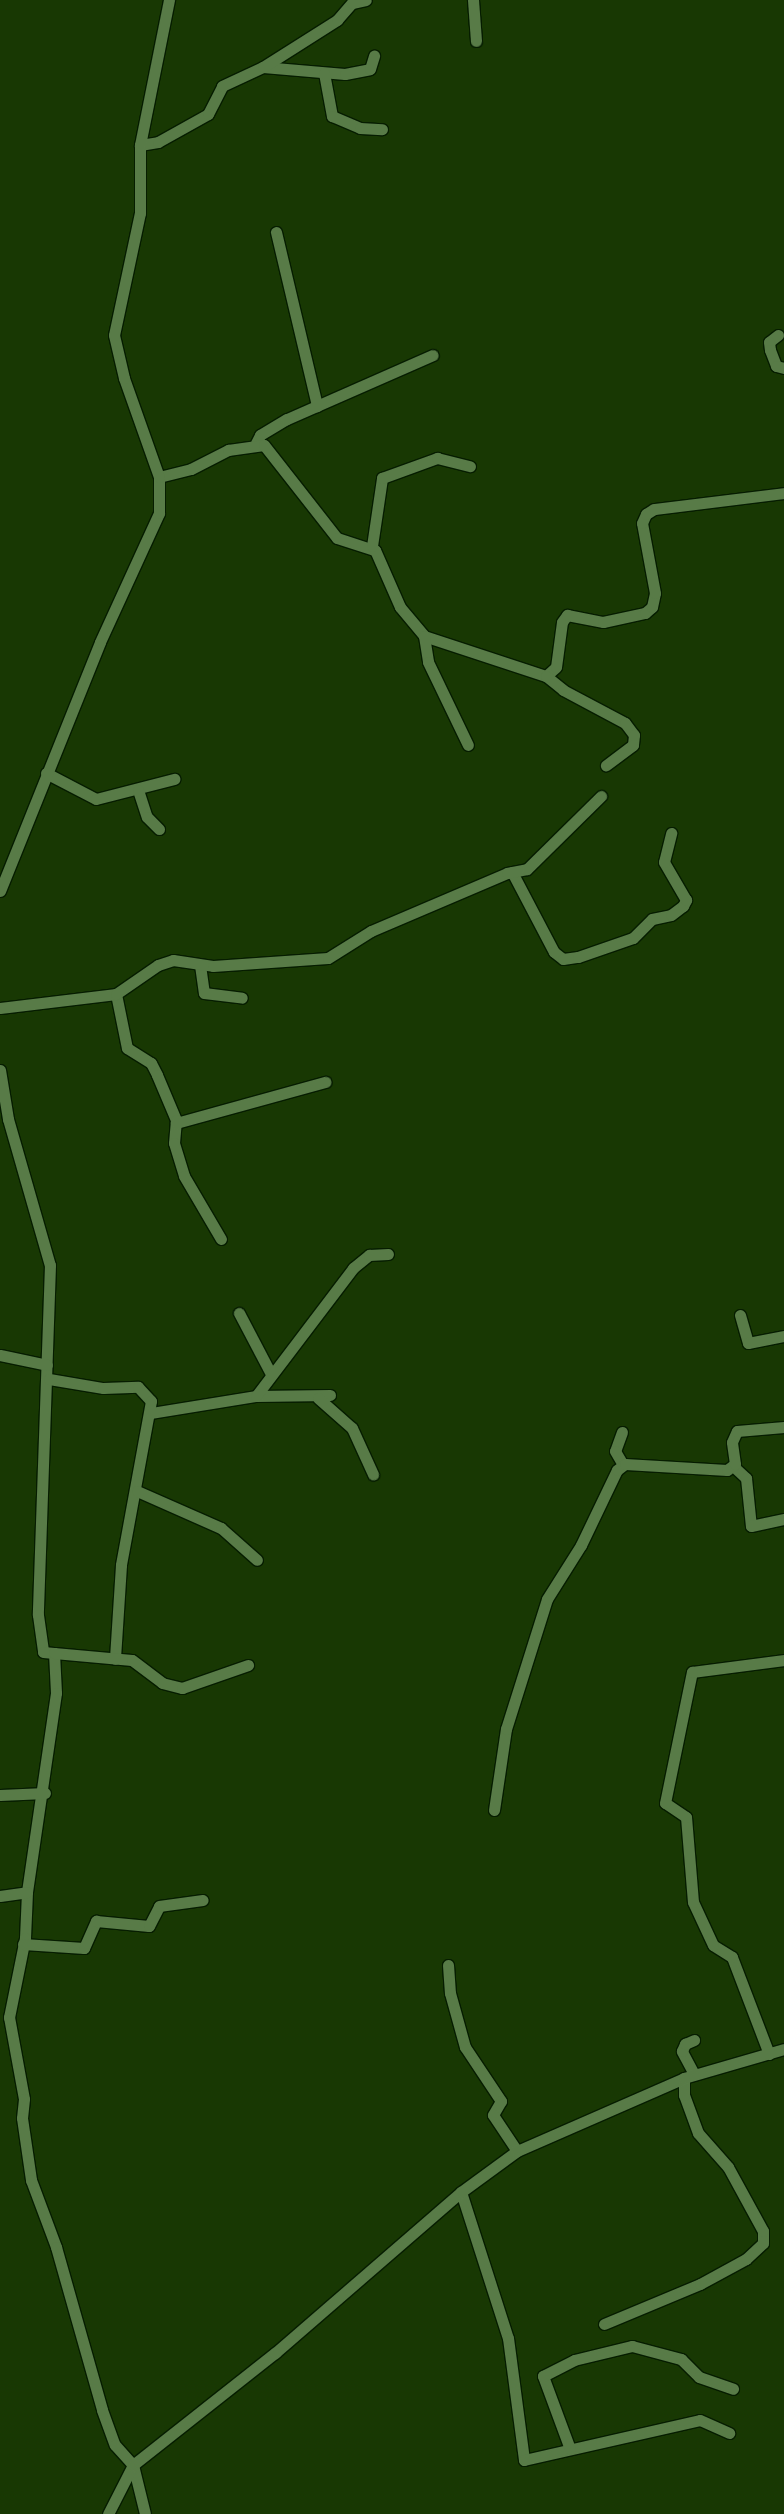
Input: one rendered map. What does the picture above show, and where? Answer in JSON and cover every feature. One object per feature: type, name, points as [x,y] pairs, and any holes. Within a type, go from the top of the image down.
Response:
[{"type":"street","points":[[0,892],[100,642],[152,533],[162,498],[159,476],[124,378],[114,336],[140,212],[140,145],[169,0]]},
{"type":"street","points":[[140,145],[158,142],[208,114],[222,86],[263,67],[337,20],[352,3],[366,0]]},
{"type":"street","points":[[473,0],[476,41]]},
{"type":"street","points":[[263,67],[324,73],[370,69],[374,56]]},
{"type":"street","points":[[324,73],[332,116],[360,128],[382,129]]},
{"type":"street","points":[[276,232],[317,406]]},
{"type":"street","points":[[778,335],[769,342],[770,350],[776,366],[784,368]]},
{"type":"street","points":[[159,476],[191,469],[228,450],[256,443],[268,429],[433,356]]},
{"type":"street","points":[[256,443],[279,460],[337,538],[372,546]]},
{"type":"street","points":[[468,744],[428,662],[424,636],[400,607],[372,546],[382,478],[437,458],[470,466]]},
{"type":"street","points":[[546,676],[556,667],[562,622],[567,615],[603,622],[645,613],[652,607],[655,593],[642,523],[646,514],[654,509],[784,493]]},
{"type":"street","points":[[424,636],[546,676],[563,690],[625,723],[634,735],[633,745],[606,765]]},
{"type":"street","points":[[46,773],[88,798],[138,790],[174,779]]},
{"type":"street","points":[[138,790],[147,817],[159,829]]},
{"type":"street","points":[[0,1008],[116,994],[165,962],[183,959],[200,965],[328,958],[371,931],[512,872],[527,869],[541,859],[601,796]]},
{"type":"street","points":[[512,872],[555,955],[578,957],[633,938],[652,919],[672,915],[683,906],[686,900],[664,862],[671,833]]},
{"type":"street","points":[[200,965],[204,993],[242,998]]},
{"type":"street","points":[[116,994],[127,1048],[151,1064],[176,1123],[174,1143],[184,1176],[221,1239]]},
{"type":"street","points":[[0,1070],[8,1119],[50,1266],[46,1365],[49,1379],[38,1616],[43,1652],[54,1654],[67,1651],[132,1660],[162,1683],[182,1688],[248,1665]]},
{"type":"street","points":[[176,1123],[325,1082]]},
{"type":"street","points":[[256,1396],[270,1372],[358,1263],[369,1255],[388,1254]]},
{"type":"street","points":[[239,1313],[270,1372]]},
{"type":"street","points":[[740,1315],[748,1343],[784,1336]]},
{"type":"street","points":[[0,1355],[46,1365]]},
{"type":"street","points":[[49,1379],[90,1387],[140,1387],[150,1397],[151,1413],[121,1565],[115,1659]]},
{"type":"street","points":[[151,1413],[256,1396],[318,1398],[330,1395]]},
{"type":"street","points":[[318,1398],[352,1428],[373,1474]]},
{"type":"street","points":[[733,1466],[737,1431],[784,1427]]},
{"type":"street","points":[[622,1432],[615,1451],[623,1465]]},
{"type":"street","points":[[623,1465],[702,1471],[733,1466]]},
{"type":"street","points":[[494,1810],[506,1729],[547,1599],[581,1545],[613,1476],[623,1465]]},
{"type":"street","points":[[733,1466],[746,1478],[751,1526],[784,1519]]},
{"type":"street","points":[[137,1491],[220,1528],[257,1560]]},
{"type":"street","points":[[54,1654],[56,1693],[44,1793],[27,1892],[23,1944],[9,2017],[24,2100],[26,2160],[102,2410],[115,2445],[133,2465],[145,2514]]},
{"type":"street","points":[[769,2054],[732,1957],[713,1945],[693,1902],[686,1817],[665,1803],[694,1670],[719,1671],[784,1660]]},
{"type":"street","points":[[0,1795],[44,1793]]},
{"type":"street","points":[[0,1896],[27,1892]]},
{"type":"street","points":[[23,1944],[84,1948],[96,1921],[149,1926],[159,1906],[203,1900]]},
{"type":"street","points":[[448,1965],[450,1993],[465,2047],[501,2101],[493,2115],[517,2151]]},
{"type":"street","points":[[604,2324],[700,2284],[746,2259],[763,2243],[763,2231],[728,2167],[698,2133],[684,2095],[689,2076],[682,2047],[694,2040]]},
{"type":"street","points":[[108,2514],[133,2465],[276,2353],[461,2192],[517,2151],[689,2076],[784,2049]]},
{"type":"street","points":[[461,2192],[508,2338],[524,2460],[700,2420],[729,2433]]},
{"type":"street","points":[[570,2449],[543,2376],[574,2360],[632,2346],[681,2359],[699,2377],[733,2389]]}]
